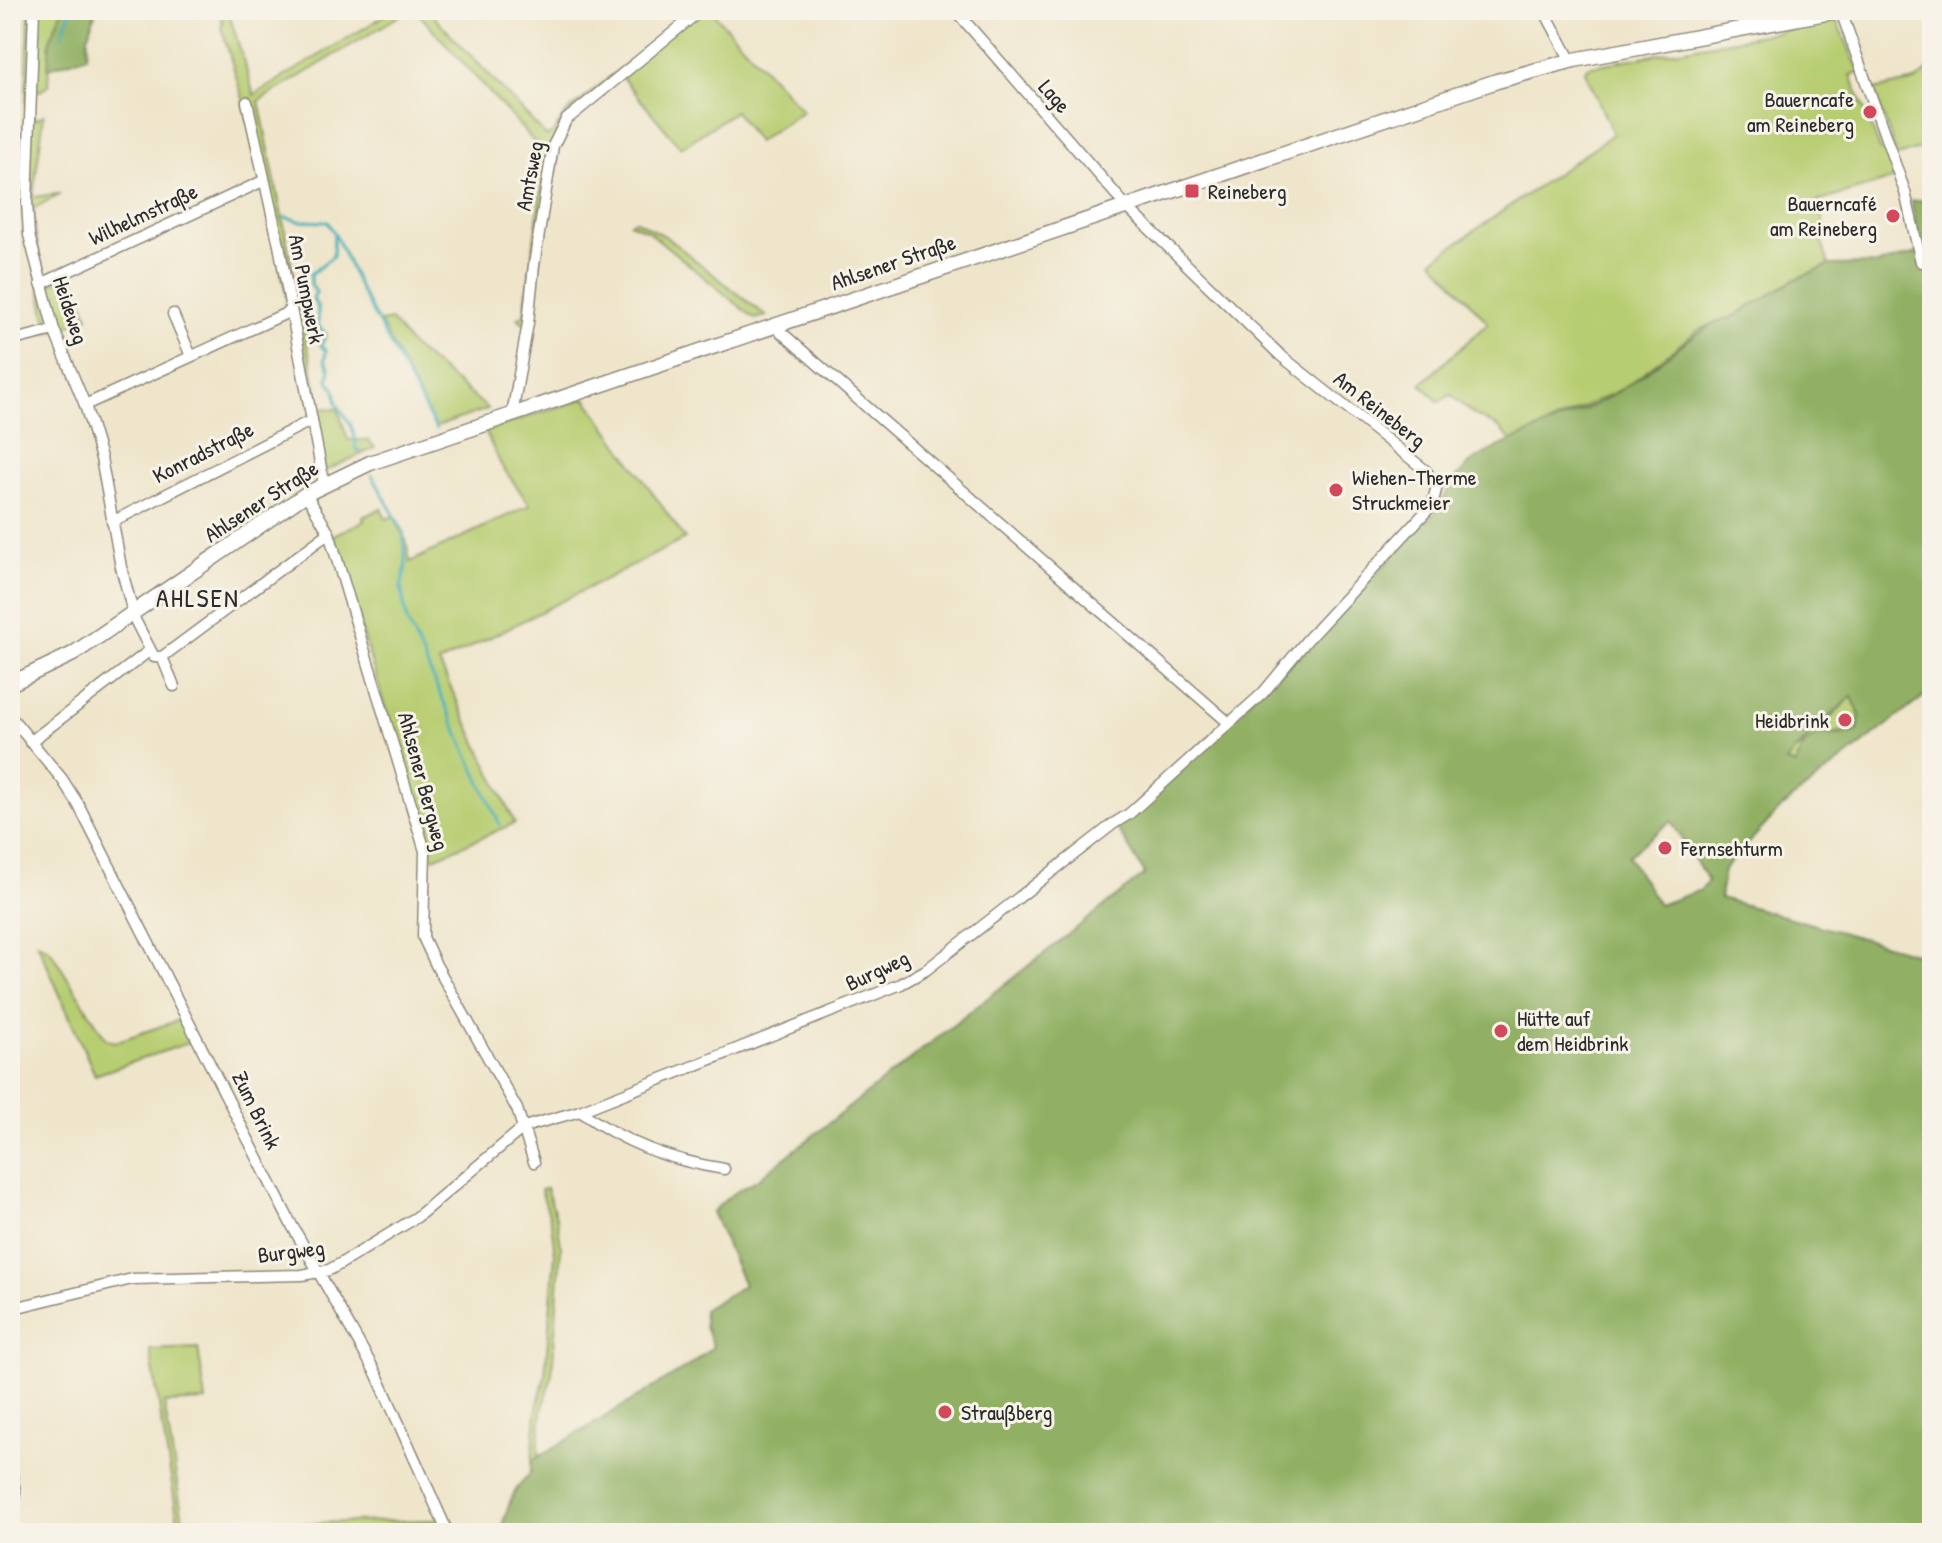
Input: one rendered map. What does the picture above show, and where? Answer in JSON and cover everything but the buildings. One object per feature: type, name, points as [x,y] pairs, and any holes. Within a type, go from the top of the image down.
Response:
[{"type":"main road","name":"Ahlsener Straße","points":[[10,684],[73,654],[306,494],[370,463],[1497,81],[1571,61],[1838,10]]},
{"type":"street","name":"Heideweg","points":[[34,10],[27,202],[29,235],[54,330],[85,405],[101,458],[121,567],[134,614],[149,651]]},
{"type":"street","name":"Amtsweg","points":[[512,415],[528,323],[540,218],[556,137],[566,120],[701,10]]},
{"type":"street","name":"Lage","points":[[955,10],[1127,207]]},
{"type":"street","points":[[1544,10],[1571,61]]},
{"type":"street","points":[[1838,10],[1905,192],[1921,262]]},
{"type":"street","name":"Am Pumpwerk","points":[[247,102],[279,245],[324,484]]},
{"type":"street","name":"Wilhelmstraße","points":[[41,284],[263,181]]},
{"type":"street","name":"Am Reineberg","points":[[1113,824],[1129,814],[1263,693],[1307,640],[1432,505],[1437,486],[1411,457],[1280,355],[1127,207]]},
{"type":"street","points":[[85,405],[291,311]]},
{"type":"street","points":[[173,314],[191,356]]},
{"type":"street","points":[[774,326],[1229,723]]},
{"type":"street","points":[[10,341],[54,330]]},
{"type":"street","name":"Konradstraße","points":[[112,522],[312,420]]},
{"type":"street","name":"Ahlsener Bergweg","points":[[306,494],[329,533],[425,851],[423,937],[517,1109],[534,1162]]},
{"type":"street","points":[[30,742],[149,651],[154,657],[162,657],[329,533]]},
{"type":"street","points":[[162,657],[174,686]]},
{"type":"street","name":"Zum Brink","points":[[10,716],[62,779],[78,804],[284,1210],[377,1375],[448,1533]]},
{"type":"street","name":"Burgweg","points":[[10,1309],[123,1280],[302,1275],[340,1264],[417,1217],[524,1127],[580,1111],[901,984],[926,970],[1113,824]]},
{"type":"street","points":[[580,1111],[598,1124],[678,1161],[724,1169]]},
{"type":"street","points":[[10,1465],[15,1492],[13,1504],[10,1505]]},
{"type":"green space","points":[[29,10],[62,10],[50,40],[48,86],[40,91],[34,90],[34,120],[44,115],[33,197],[60,194],[33,209],[39,255],[59,330],[10,342],[10,335],[47,323],[23,209]]},
{"type":"green space","points":[[62,10],[96,10],[88,37],[87,56],[48,68],[50,40]]},
{"type":"green space","points":[[219,10],[228,10],[254,95],[394,10],[413,10],[259,101],[320,408],[338,409],[348,440],[368,440],[375,448],[325,471],[245,106],[221,27]]},
{"type":"green space","points":[[413,10],[428,10],[546,136],[552,134],[566,113],[685,16],[681,10],[720,10],[715,15],[803,111],[757,142],[735,111],[681,148],[619,74],[568,115],[552,146],[532,330],[518,318],[524,315],[546,155]]},
{"type":"green space","points":[[1837,21],[1860,73],[1851,75],[1881,151],[1888,150],[1896,178],[1817,202],[1825,229],[1822,243],[1829,265],[1796,279],[1730,319],[1700,329],[1624,388],[1512,442],[1501,429],[1473,414],[1451,395],[1439,402],[1421,384],[1488,323],[1433,260],[1613,134],[1585,71],[1588,67]]},
{"type":"green space","points":[[1931,68],[1932,145],[1897,156],[1874,90],[1915,81]]},
{"type":"green space","points":[[1932,199],[1932,690],[1782,807],[1724,869],[1720,898],[1932,958],[1932,1533],[500,1533],[514,1493],[530,1474],[532,1461],[687,1367],[713,1347],[705,1327],[703,1310],[744,1285],[712,1212],[1145,874],[1115,825],[1311,642],[1440,507],[1451,485],[1468,466],[1499,447],[1608,398],[1699,333],[1726,318],[1730,319],[1796,279],[1829,265],[1878,264],[1921,252],[1911,201]],"holes":[[[1852,697],[1860,715],[1858,731],[1813,738],[1800,752],[1796,765],[1786,762]],[[1671,821],[1708,881],[1701,890],[1659,905],[1628,856]]]},
{"type":"green space","points":[[635,220],[665,236],[766,316],[755,319],[648,231],[630,223]]},
{"type":"green space","points":[[73,274],[88,317],[60,330],[48,289],[51,284]]},
{"type":"green space","points":[[391,320],[411,345],[488,409],[435,427],[380,322]]},
{"type":"green space","points":[[586,398],[685,539],[439,663],[515,823],[434,858],[428,850],[333,535],[364,521],[363,517],[381,508],[386,519],[394,516],[406,540],[410,562],[530,505],[501,465],[485,431]]},
{"type":"green space","points":[[1852,696],[1860,715],[1858,731],[1849,735],[1838,732],[1797,758],[1796,765],[1786,762],[1791,753],[1800,748]]},
{"type":"green space","points":[[37,942],[50,950],[106,1039],[115,1042],[179,1020],[191,1042],[95,1075]]},
{"type":"green space","points":[[546,1188],[557,1220],[561,1246],[552,1375],[542,1411],[540,1456],[532,1461],[536,1412],[545,1376],[555,1254],[551,1221],[541,1190]]},
{"type":"green space","points":[[198,1348],[206,1401],[164,1403],[184,1526],[438,1520],[444,1533],[180,1533],[150,1350]]},
{"type":"waterway","points":[[62,35],[71,10]]},
{"type":"waterway","points":[[285,217],[328,222],[334,233],[333,256],[311,274],[311,285],[316,292],[313,299],[318,308],[318,326],[326,334],[321,346],[326,350],[325,360],[330,369],[328,380],[335,390],[337,404],[351,425],[355,448],[360,452]]},
{"type":"waterway","points":[[335,234],[360,289],[436,429]]},
{"type":"waterway","points":[[372,475],[403,531],[406,566],[401,587],[407,621],[500,825]]},
{"type":"place","name":"Bauerncafe am Reineberg","points":[[1870,112]]},
{"type":"place","name":"Reineberg","points":[[1192,191]]},
{"type":"place","name":"Bauerncafé am Reineberg","points":[[1893,216]]},
{"type":"place","name":"Wiehen-Therme Struckmeier","points":[[1336,490]]},
{"type":"place","name":"Heidbrink","points":[[1845,720]]},
{"type":"place","name":"Fernsehturm","points":[[1665,848]]},
{"type":"place","name":"Hütte auf dem Heidbrink","points":[[1501,1031]]},
{"type":"place","name":"Straußberg","points":[[945,1412]]},
{"type":"district","name":"AHLSEN","points":[[198,597]]}]
